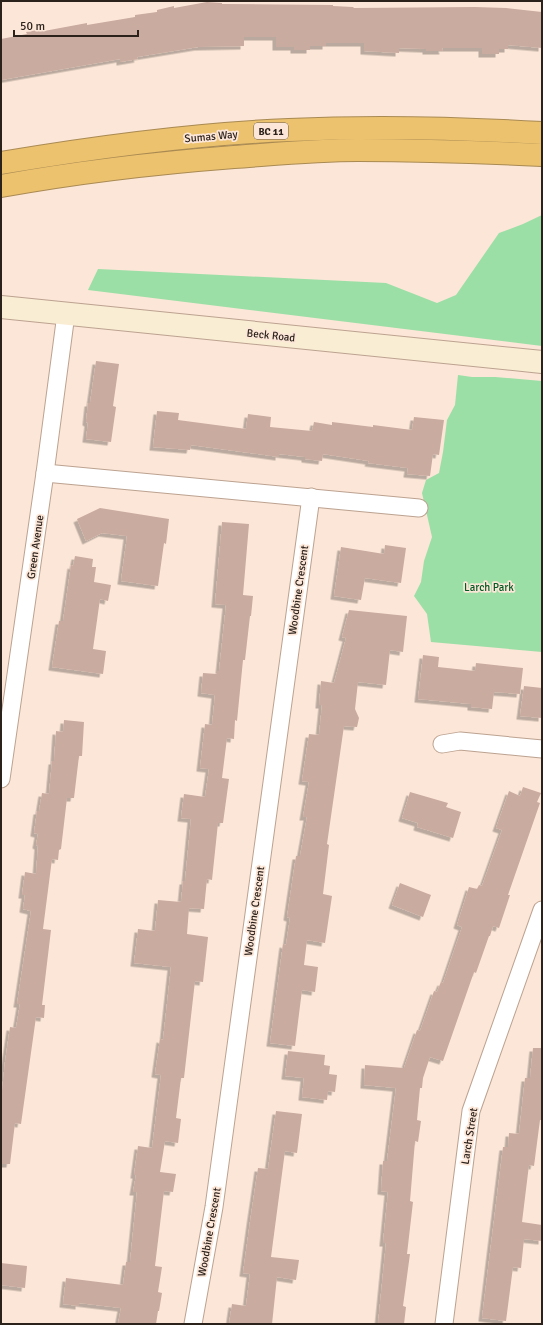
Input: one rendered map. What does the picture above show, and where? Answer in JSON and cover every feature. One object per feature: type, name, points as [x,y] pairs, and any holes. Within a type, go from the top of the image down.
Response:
[{"type":"highway","name":"Sumas Way","points":[[1,163],[46,155],[212,135],[288,130],[420,128],[542,133]]},
{"type":"highway","name":"Sumas Way","points":[[7,185],[72,174],[182,161],[295,152],[358,150],[542,155]]},
{"type":"street","name":"Beck Road","points":[[1,307],[542,362]]},
{"type":"street","name":"Green Avenue","points":[[1,779],[45,473],[66,314]]},
{"type":"street","points":[[45,473],[419,508]]},
{"type":"street","name":"Woodbine Crescent","points":[[193,1324],[214,1207],[311,497]]},
{"type":"street","points":[[442,744],[460,741],[542,749]]},
{"type":"street","name":"Larch Street","points":[[444,1324],[471,1111],[542,910]]},
{"type":"green space","points":[[542,215],[542,346],[88,290],[98,269],[386,283],[437,303],[456,295],[499,233]]},
{"type":"green space","name":"Larch Park","points":[[458,375],[542,381],[542,652],[431,642],[427,614],[414,596],[421,582],[424,561],[432,537],[422,493],[426,480],[439,473],[447,420],[455,405]]},
{"type":"building","points":[[207,2],[222,4],[333,5],[354,8],[475,7],[506,8],[542,12],[542,48],[508,45],[508,49],[499,49],[499,54],[482,54],[482,48],[442,48],[443,51],[426,51],[426,49],[399,48],[399,53],[364,51],[364,43],[326,43],[326,46],[310,46],[310,50],[294,50],[294,47],[276,47],[276,37],[244,37],[244,46],[198,47],[137,57],[138,59],[120,62],[120,59],[1,80],[1,39],[27,34],[26,32],[44,29],[44,31],[87,23],[87,25],[135,17],[135,15],[157,12],[157,10],[174,6],[174,8]]},
{"type":"building","points":[[96,361],[119,364],[113,406],[116,407],[111,442],[86,439],[88,403],[90,403]]},
{"type":"building","points":[[157,411],[179,413],[178,420],[246,429],[248,414],[271,417],[270,427],[312,431],[314,422],[332,425],[332,422],[373,427],[373,425],[412,430],[414,417],[444,420],[439,455],[433,454],[430,476],[407,474],[408,468],[368,463],[369,461],[323,454],[322,461],[305,459],[305,457],[279,454],[279,457],[191,445],[190,450],[153,447]]},
{"type":"building","points":[[100,508],[169,519],[158,586],[121,581],[127,536],[102,533],[86,541],[77,519]]},
{"type":"building","points":[[222,522],[249,524],[243,595],[253,596],[251,616],[245,660],[243,660],[234,739],[227,738],[222,778],[229,779],[223,823],[218,823],[212,880],[207,879],[204,909],[189,908],[187,934],[208,937],[203,982],[195,981],[184,1078],[181,1078],[176,1118],[181,1119],[178,1143],[165,1141],[160,1172],[176,1174],[173,1192],[164,1191],[155,1266],[162,1267],[158,1292],[162,1293],[159,1311],[156,1324],[118,1324],[121,1308],[79,1303],[79,1306],[63,1304],[66,1278],[123,1285],[126,1262],[130,1262],[137,1192],[133,1192],[138,1146],[152,1148],[161,1075],[155,1074],[160,1039],[163,1040],[171,967],[134,963],[138,929],[155,931],[158,900],[181,902],[183,881],[185,881],[191,819],[181,818],[184,794],[205,797],[209,769],[200,768],[205,724],[212,725],[215,695],[201,693],[203,673],[217,674],[217,671],[219,671],[226,605],[215,604]]},
{"type":"building","points":[[385,545],[406,548],[401,583],[365,578],[361,600],[334,596],[341,547],[384,554]]},
{"type":"building","points":[[75,556],[93,559],[92,567],[96,567],[94,582],[111,585],[108,601],[100,599],[93,649],[106,651],[103,674],[52,667],[59,621],[63,621],[71,565],[73,566]]},
{"type":"building","points":[[349,610],[407,616],[403,652],[390,650],[386,685],[358,682],[355,709],[359,718],[357,727],[344,726],[327,844],[329,845],[323,894],[332,896],[325,943],[307,940],[304,965],[318,967],[315,992],[302,990],[295,1046],[270,1043],[283,944],[286,945],[290,918],[287,917],[296,856],[300,856],[307,817],[303,817],[309,782],[302,781],[309,734],[319,735],[322,705],[319,705],[321,681],[334,683],[346,638],[342,637]]},
{"type":"building","points":[[423,655],[439,657],[438,667],[475,671],[476,663],[523,668],[520,694],[494,692],[492,709],[471,707],[471,704],[418,699]]},
{"type":"building","points":[[524,686],[542,688],[542,718],[520,716]]},
{"type":"building","points":[[64,720],[84,722],[82,756],[79,756],[74,798],[67,798],[61,849],[59,850],[58,860],[52,859],[43,929],[51,930],[42,1005],[45,1005],[44,1018],[36,1017],[21,1124],[15,1123],[10,1164],[1,1164],[1,1100],[5,1062],[10,1027],[16,1028],[20,1004],[17,1004],[31,911],[23,909],[25,895],[22,895],[25,872],[36,874],[38,846],[36,845],[38,834],[34,833],[37,811],[39,811],[42,793],[49,794],[52,761],[54,761],[56,731],[63,732]]},
{"type":"building","points":[[523,787],[541,793],[537,802],[540,803],[508,895],[510,895],[499,928],[493,926],[476,973],[474,972],[443,1061],[430,1057],[423,1078],[422,1088],[420,1088],[417,1120],[421,1121],[418,1142],[415,1141],[410,1201],[413,1202],[407,1254],[410,1254],[403,1306],[406,1307],[404,1324],[378,1324],[386,1243],[383,1243],[388,1192],[381,1191],[383,1161],[387,1161],[396,1088],[364,1085],[365,1065],[404,1068],[417,1030],[420,1031],[434,991],[437,992],[441,982],[443,983],[462,927],[457,925],[469,887],[477,889],[479,885],[482,886],[502,830],[496,828],[509,791],[520,796]]},
{"type":"building","points":[[410,792],[448,803],[446,807],[461,812],[453,838],[417,827],[418,823],[402,818]]},
{"type":"building","points":[[400,883],[431,895],[423,917],[392,905]]},
{"type":"building","points":[[533,1048],[542,1048],[542,1120],[540,1120],[534,1166],[529,1165],[522,1222],[542,1225],[542,1241],[524,1239],[521,1268],[513,1267],[506,1321],[482,1318],[503,1147],[508,1147],[509,1133],[519,1134],[525,1078],[530,1078]]},
{"type":"building","points":[[288,1051],[325,1055],[324,1065],[330,1066],[329,1074],[337,1075],[335,1092],[328,1091],[327,1100],[302,1097],[304,1078],[285,1076]]},
{"type":"building","points":[[276,1111],[302,1114],[297,1153],[285,1151],[271,1257],[299,1260],[296,1280],[277,1277],[272,1324],[229,1324],[232,1304],[246,1306],[250,1274],[243,1273],[258,1168],[268,1169]]},
{"type":"building","points":[[1,1263],[27,1266],[25,1288],[1,1285]]}]
